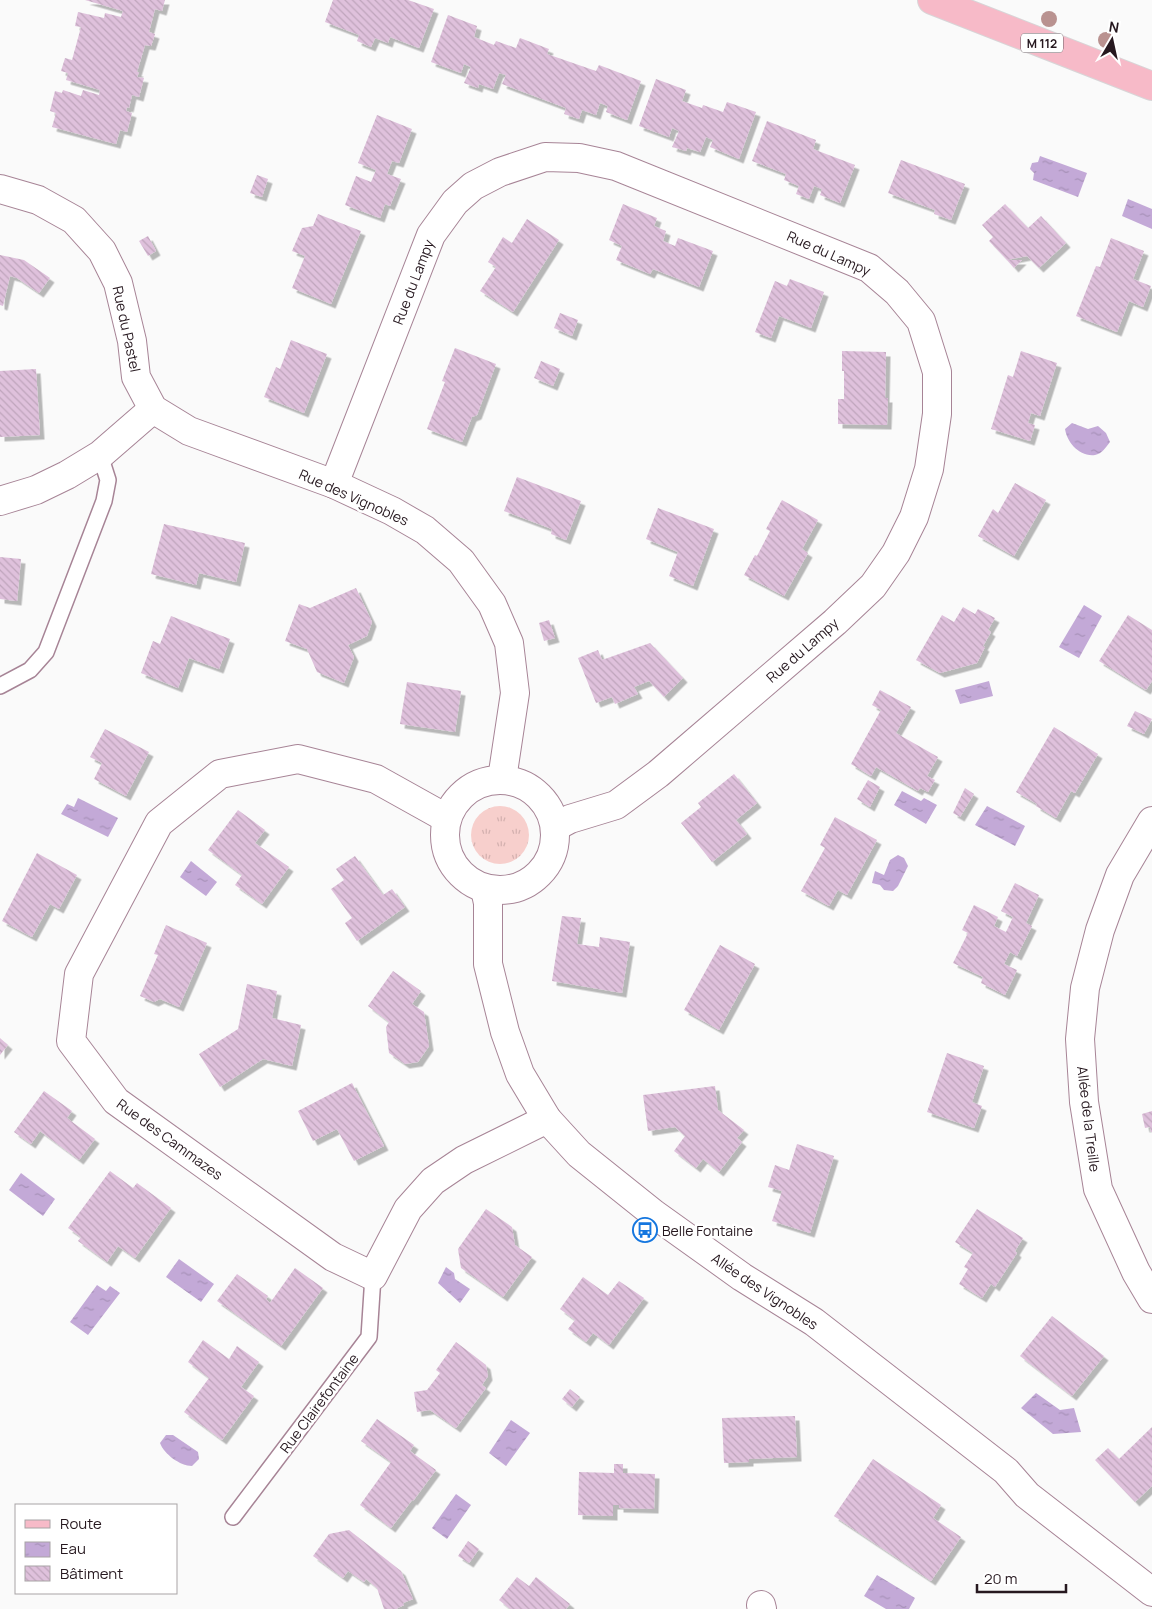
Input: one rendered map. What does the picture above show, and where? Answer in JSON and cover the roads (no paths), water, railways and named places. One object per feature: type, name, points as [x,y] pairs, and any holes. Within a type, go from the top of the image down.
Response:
[{"type":"main road","name":"M 112","points":[[932,0],[1152,86]]},
{"type":"street","name":"Rue du Lampy","points":[[334,484],[431,235],[455,202],[473,186],[500,172],[545,157],[579,158],[616,166],[870,268],[897,292],[922,322],[937,372],[937,414],[929,469],[914,517],[896,553],[873,586],[835,622],[658,774],[616,805],[570,819],[555,827]]},
{"type":"street","name":"Rue du Pastel","points":[[0,189],[38,200],[74,220],[102,251],[118,283],[132,341],[136,377],[153,409]]},
{"type":"street","name":"Rue des Vignobles","points":[[153,409],[189,431],[334,484],[392,511],[425,530],[462,561],[492,604],[509,643],[515,693],[502,779]]},
{"type":"street","points":[[0,501],[36,490],[67,475],[100,455],[153,409]]},
{"type":"street","name":"Rue des Cammazes","points":[[373,1276],[333,1256],[116,1101],[71,1041],[79,974],[159,823],[220,774],[298,759],[376,778],[446,818]]},
{"type":"street","points":[[502,779],[520,783],[537,793],[549,808],[555,827],[555,845],[548,862],[537,876],[521,886],[503,890],[485,888],[468,881],[451,861],[447,853],[444,835],[446,818],[455,802],[468,790],[484,782],[502,779]]},
{"type":"street","name":"Allée de la Treille","points":[[1152,821],[1120,875],[1100,930],[1085,988],[1080,1039],[1084,1102],[1098,1189],[1136,1272],[1152,1299]]},
{"type":"street","name":"Allée des Vignobles","points":[[485,888],[488,903],[488,964],[505,1032],[520,1074],[547,1119],[579,1154],[654,1214],[742,1277],[814,1322],[1006,1471],[1027,1496],[1152,1592]]},
{"type":"street","points":[[373,1276],[408,1209],[433,1181],[464,1160],[547,1119]]},
{"type":"lane","points":[[0,686],[30,670],[46,652],[104,501],[108,480],[100,455]]},
{"type":"lane","name":"Rue Clairefontaine","points":[[233,1517],[369,1337],[373,1276]]},
{"type":"water","points":[[1040,156],[1087,173],[1078,197],[1033,180],[1034,173],[1030,169],[1032,163],[1038,162]]},
{"type":"water","points":[[1128,199],[1152,209],[1152,229],[1122,216]]},
{"type":"water","points":[[1072,423],[1088,429],[1098,426],[1106,433],[1110,442],[1100,453],[1095,455],[1084,454],[1075,448],[1066,434],[1065,429]]},
{"type":"water","points":[[1084,605],[1102,616],[1079,658],[1059,647]]},
{"type":"water","points":[[989,681],[993,696],[960,704],[955,690]]},
{"type":"water","points":[[902,791],[921,801],[924,798],[937,805],[926,824],[894,805]]},
{"type":"water","points":[[78,798],[118,818],[108,837],[61,814],[67,804],[74,807]]},
{"type":"water","points":[[987,806],[1025,826],[1015,846],[975,825]]},
{"type":"water","points":[[898,855],[904,858],[908,866],[898,886],[893,891],[884,890],[880,885],[872,883],[875,871],[884,875],[890,860]]},
{"type":"water","points":[[191,861],[217,882],[206,896],[180,877]]},
{"type":"water","points":[[21,1173],[55,1199],[43,1216],[9,1190]]},
{"type":"water","points":[[179,1259],[214,1284],[201,1302],[166,1277]]},
{"type":"water","points":[[446,1267],[454,1273],[455,1279],[470,1289],[460,1303],[438,1283]]},
{"type":"water","points":[[97,1285],[106,1291],[110,1286],[120,1293],[88,1335],[70,1322]]},
{"type":"water","points":[[1036,1393],[1060,1410],[1074,1408],[1081,1432],[1053,1434],[1021,1408]]},
{"type":"water","points":[[511,1420],[530,1433],[506,1466],[489,1453]]},
{"type":"water","points":[[166,1435],[173,1435],[198,1452],[199,1459],[192,1466],[182,1464],[173,1459],[160,1443]]},
{"type":"water","points":[[456,1494],[471,1505],[447,1539],[432,1528]]},
{"type":"water","points":[[877,1575],[915,1598],[909,1609],[886,1609],[864,1596]]},
{"type":"place","name":"Belle Fontaine","points":[[645,1230]]}]
